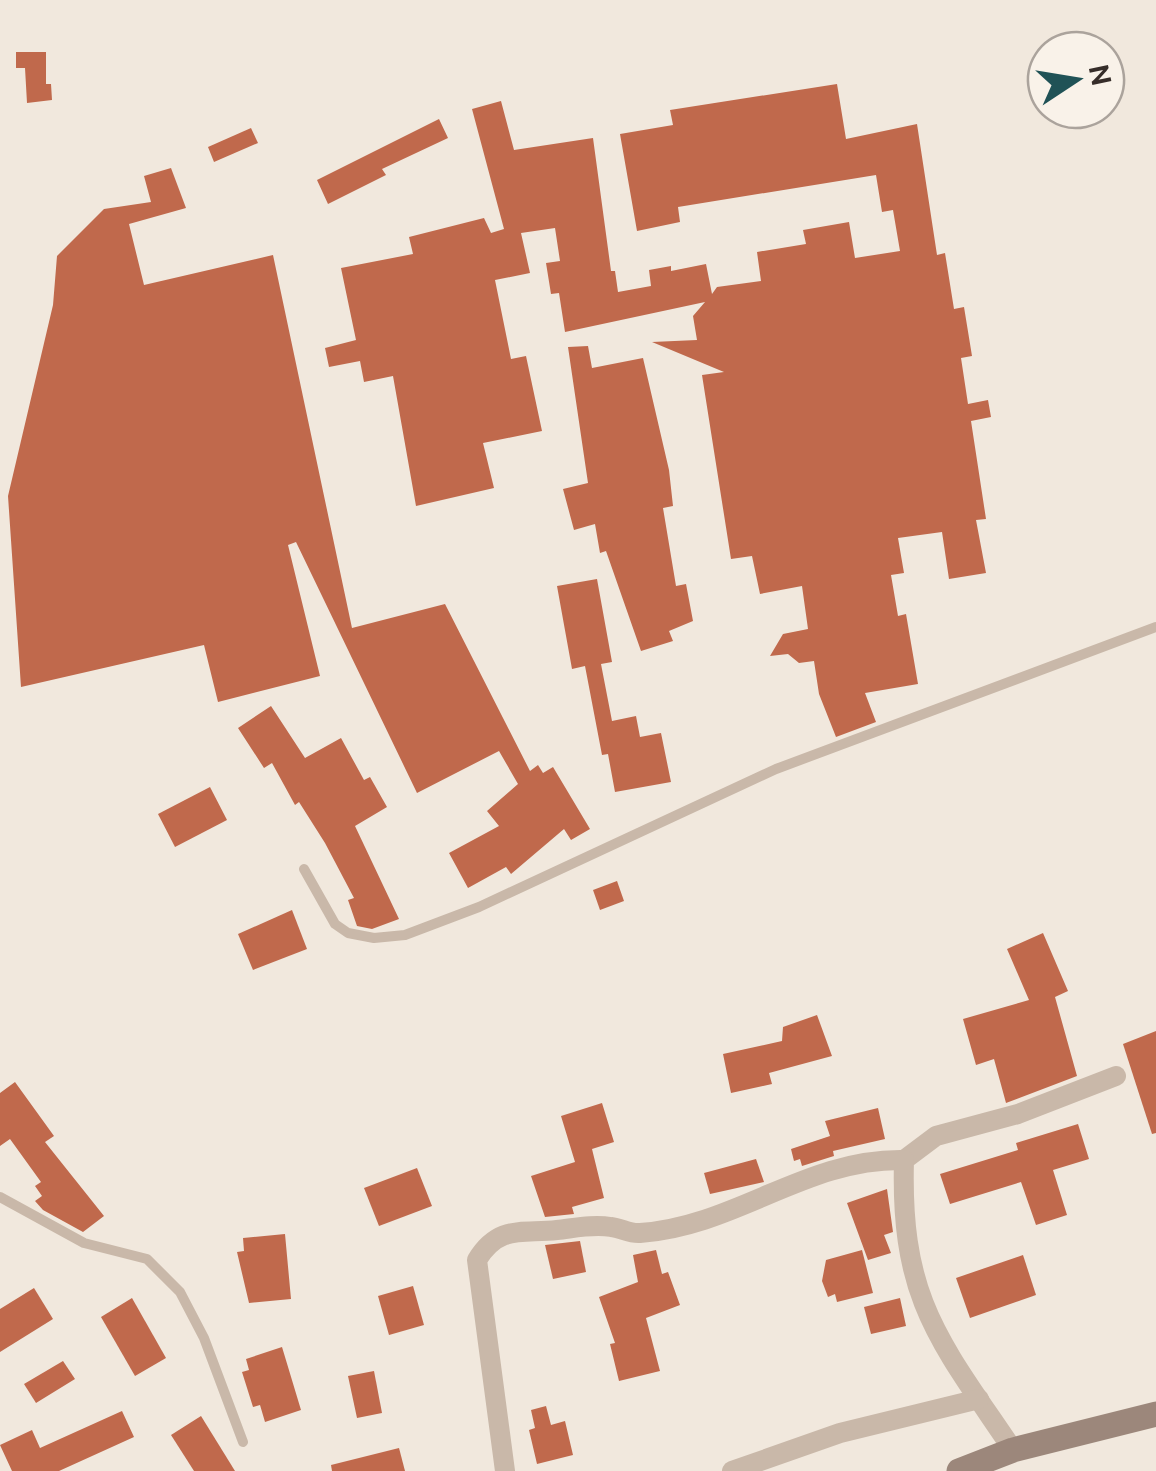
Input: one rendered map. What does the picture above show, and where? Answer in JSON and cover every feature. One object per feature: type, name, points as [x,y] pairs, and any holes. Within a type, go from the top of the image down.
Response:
[{"type":"main road","points":[[958,1471],[1014,1450],[1156,1414]]},
{"type":"street","points":[[505,1471],[477,1260],[485,1248],[526,1228],[612,1226],[635,1234],[694,1224],[864,1159],[904,1160],[936,1136],[1018,1114],[1116,1076]]},
{"type":"street","points":[[904,1160],[902,1223],[915,1288],[934,1332],[1014,1450]]},
{"type":"street","points":[[732,1471],[840,1433],[979,1400]]},
{"type":"lane","points":[[304,869],[335,924],[348,934],[374,938],[404,935],[479,907],[776,770],[1156,626]]},
{"type":"lane","points":[[2,1201],[84,1243],[147,1259],[180,1292],[204,1338],[243,1442]]},
{"type":"building","points":[[16,52],[46,52],[46,84],[51,84],[52,100],[27,103],[25,68],[16,68]]},
{"type":"building","points":[[837,84],[846,139],[917,124],[937,255],[945,253],[954,309],[964,307],[972,356],[961,358],[968,404],[988,400],[991,417],[971,421],[986,519],[976,520],[986,573],[949,579],[942,532],[898,538],[904,573],[891,575],[898,616],[906,614],[918,684],[865,693],[876,722],[836,737],[819,694],[814,661],[799,663],[788,654],[770,656],[783,634],[808,629],[802,586],[760,594],[752,556],[731,559],[702,375],[724,372],[652,342],[697,340],[693,316],[705,302],[565,332],[559,293],[551,294],[546,263],[560,261],[555,228],[521,233],[530,273],[495,280],[511,359],[526,356],[542,431],[483,443],[494,488],[416,506],[393,376],[364,382],[360,361],[329,367],[325,348],[356,340],[341,268],[413,254],[409,237],[484,218],[491,233],[504,229],[472,109],[501,101],[514,150],[593,138],[611,271],[615,271],[618,292],[651,286],[649,270],[671,266],[671,271],[706,264],[712,294],[717,287],[761,281],[757,252],[806,244],[803,230],[849,222],[855,258],[900,251],[893,210],[882,212],[876,175],[678,207],[680,222],[637,231],[620,134],[673,125],[670,110]]},
{"type":"building","points":[[439,119],[448,138],[382,169],[386,175],[328,204],[317,180]]},
{"type":"building","points":[[251,128],[258,143],[214,162],[208,147]]},
{"type":"building","points":[[171,168],[186,208],[129,224],[144,285],[273,255],[352,628],[445,604],[530,771],[538,765],[543,773],[553,767],[590,829],[571,840],[564,829],[511,874],[506,867],[468,888],[449,853],[499,826],[487,811],[518,784],[499,751],[417,793],[296,542],[288,545],[320,676],[218,702],[204,645],[21,687],[8,496],[53,305],[57,256],[104,209],[151,202],[144,176]]},
{"type":"building","points":[[588,346],[592,368],[643,358],[669,470],[673,506],[663,508],[676,586],[686,584],[693,621],[669,631],[673,641],[641,651],[606,551],[600,553],[595,524],[574,530],[563,489],[588,483],[568,347]]},
{"type":"building","points":[[597,579],[612,662],[601,664],[612,721],[636,716],[640,737],[661,733],[671,782],[615,792],[608,754],[602,755],[585,666],[572,669],[557,586]]},
{"type":"building","points":[[271,706],[305,758],[341,738],[364,780],[370,777],[387,807],[355,826],[399,919],[372,929],[357,926],[348,900],[354,898],[325,843],[299,802],[295,805],[272,763],[264,768],[238,728]]},
{"type":"building","points":[[210,787],[227,820],[175,847],[158,814]]},
{"type":"building","points":[[617,881],[624,901],[600,910],[593,890]]},
{"type":"building","points":[[292,910],[307,949],[253,970],[238,934]]},
{"type":"building","points":[[1043,933],[1068,991],[1055,997],[1077,1076],[1006,1103],[994,1059],[976,1065],[963,1019],[1029,1000],[1007,949]]},
{"type":"building","points":[[817,1015],[832,1056],[769,1073],[772,1084],[731,1093],[723,1054],[782,1041],[783,1027]]},
{"type":"building","points":[[1156,1031],[1156,1133],[1152,1134],[1123,1044]]},
{"type":"building","points":[[15,1082],[54,1136],[45,1142],[104,1216],[83,1232],[43,1210],[35,1201],[42,1196],[35,1186],[41,1182],[10,1139],[0,1146],[0,1093]]},
{"type":"building","points":[[602,1103],[614,1142],[592,1149],[604,1198],[572,1207],[574,1214],[545,1217],[531,1176],[575,1162],[561,1116]]},
{"type":"building","points":[[878,1108],[885,1139],[833,1151],[834,1156],[802,1166],[800,1159],[794,1161],[791,1149],[830,1136],[825,1121]]},
{"type":"building","points":[[1078,1124],[1089,1159],[1053,1170],[1067,1215],[1036,1225],[1021,1182],[950,1204],[940,1174],[1018,1150],[1016,1143]]},
{"type":"building","points":[[756,1159],[764,1182],[710,1194],[704,1173]]},
{"type":"building","points":[[417,1168],[432,1206],[379,1226],[364,1188]]},
{"type":"building","points":[[887,1189],[893,1232],[884,1235],[891,1253],[868,1260],[847,1203]]},
{"type":"building","points":[[285,1234],[291,1299],[249,1303],[237,1252],[244,1251],[243,1238]]},
{"type":"building","points":[[580,1241],[586,1272],[553,1279],[545,1245]]},
{"type":"building","points":[[656,1250],[662,1274],[668,1272],[680,1305],[646,1318],[660,1371],[619,1381],[610,1344],[615,1343],[599,1297],[638,1282],[633,1255]]},
{"type":"building","points":[[862,1250],[873,1293],[837,1302],[835,1294],[828,1297],[822,1281],[826,1260]]},
{"type":"building","points":[[1023,1255],[1036,1295],[970,1318],[956,1278]]},
{"type":"building","points":[[413,1286],[424,1325],[389,1335],[378,1296]]},
{"type":"building","points":[[34,1288],[53,1319],[0,1352],[0,1309]]},
{"type":"building","points":[[132,1298],[166,1358],[135,1376],[101,1317]]},
{"type":"building","points":[[900,1298],[906,1326],[871,1334],[864,1307]]},
{"type":"building","points":[[282,1347],[301,1410],[265,1422],[260,1405],[253,1407],[242,1372],[249,1370],[246,1359]]},
{"type":"building","points":[[63,1361],[75,1379],[36,1403],[24,1384]]},
{"type":"building","points":[[374,1371],[382,1413],[357,1418],[348,1376]]},
{"type":"building","points":[[546,1406],[551,1425],[565,1421],[573,1455],[537,1464],[529,1430],[535,1428],[531,1410]]},
{"type":"building","points":[[122,1411],[134,1437],[59,1471],[12,1471],[0,1445],[32,1430],[40,1448]]},
{"type":"building","points":[[201,1416],[235,1471],[194,1471],[171,1435]]},
{"type":"building","points":[[399,1448],[405,1471],[332,1471],[331,1465]]}]
